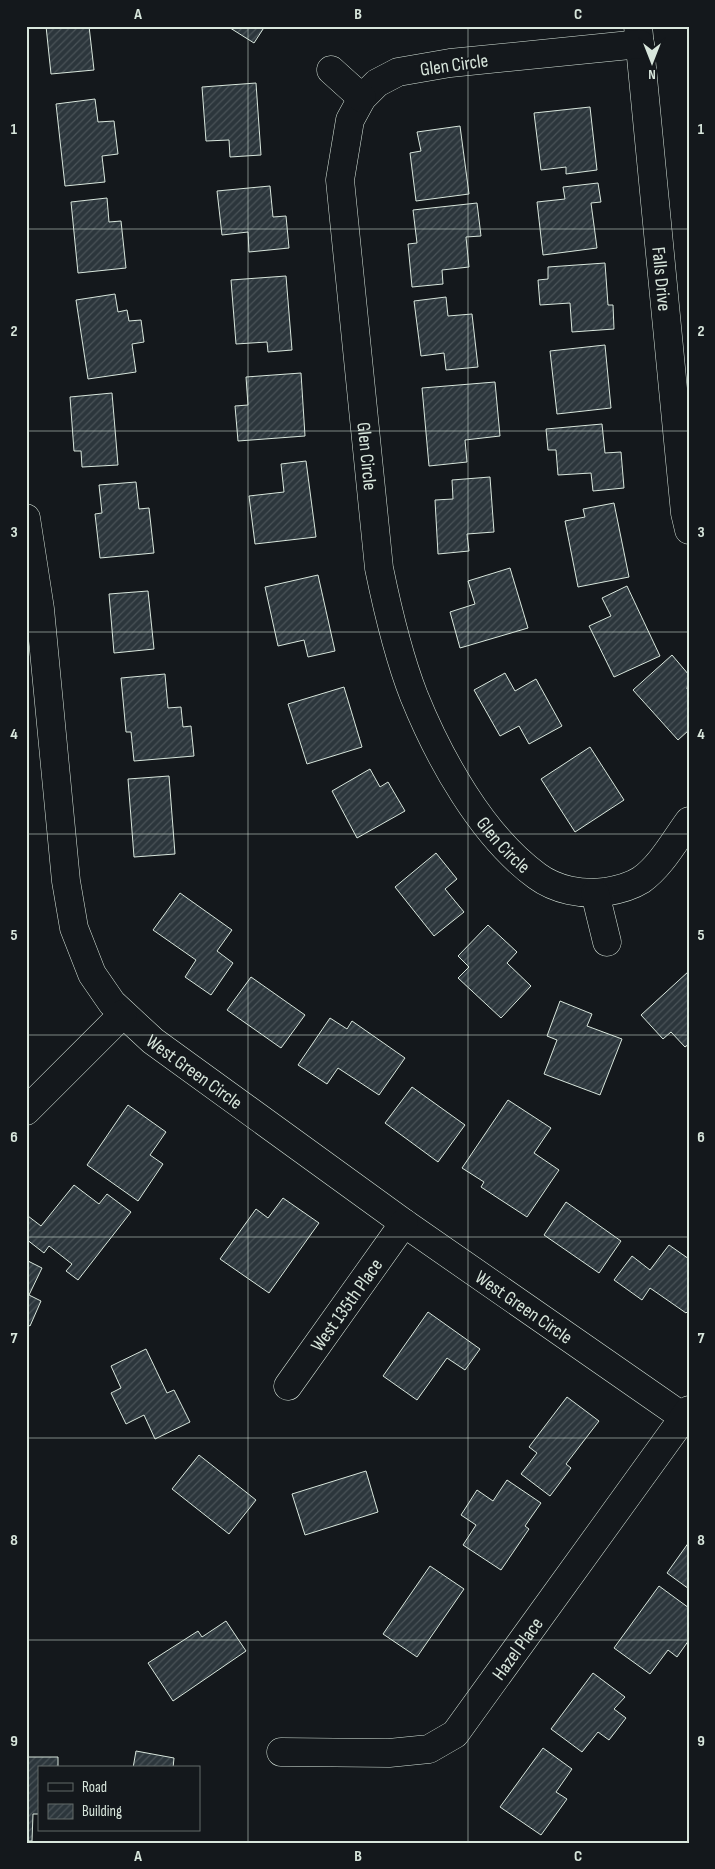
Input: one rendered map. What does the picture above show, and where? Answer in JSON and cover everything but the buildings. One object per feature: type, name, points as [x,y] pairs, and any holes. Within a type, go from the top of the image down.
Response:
[{"type":"street","name":"Glen Circle","points":[[639,35],[398,72],[377,83],[362,98],[350,120],[340,180],[379,568],[390,622],[414,696],[443,756],[494,836],[537,876],[559,888],[595,893],[619,890],[641,880],[658,863],[689,821]]},
{"type":"street","name":"Falls Drive","points":[[639,35],[689,530]]},
{"type":"street","points":[[331,70],[362,98]]},
{"type":"street","name":"West Green Circle","points":[[26,518],[40,609],[66,881],[74,928],[92,974],[122,1014],[153,1041],[404,1223],[687,1416]]},
{"type":"street","points":[[595,893],[607,942]]},
{"type":"street","points":[[26,1111],[122,1014]]},
{"type":"street","name":"West 135th Place","points":[[288,1386],[404,1223]]},
{"type":"street","name":"Hazel Place","points":[[281,1752],[389,1753],[429,1749],[455,1734],[687,1416]]}]
